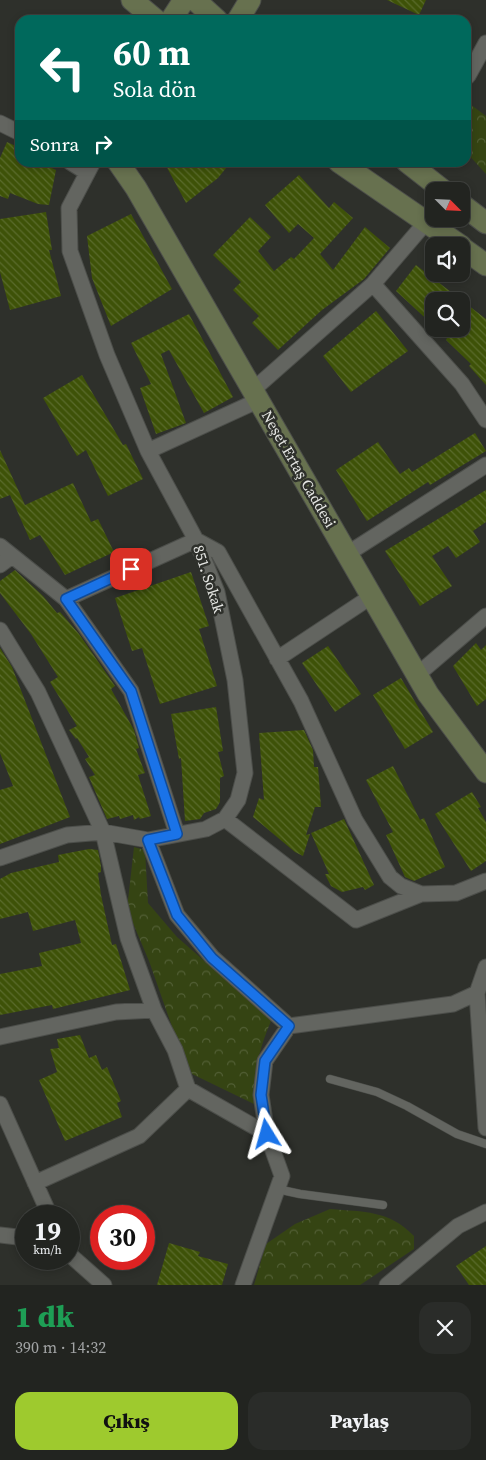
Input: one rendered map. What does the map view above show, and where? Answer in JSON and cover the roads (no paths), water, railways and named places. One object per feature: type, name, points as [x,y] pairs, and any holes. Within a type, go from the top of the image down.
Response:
[{"type":"main road","points":[[132,0],[150,15]]},
{"type":"main road","points":[[174,15],[184,0]]},
{"type":"main road","points":[[195,0],[212,15]]},
{"type":"main road","points":[[241,15],[250,0]]},
{"type":"main road","name":"Neşet Ertaş Caddesi","points":[[121,167],[136,188],[428,694],[486,772]]},
{"type":"main road","points":[[347,167],[425,220]]},
{"type":"main road","points":[[413,167],[433,182]]},
{"type":"main road","points":[[470,211],[486,223]]},
{"type":"main road","points":[[437,228],[449,237]]},
{"type":"main road","points":[[470,253],[486,265]]},
{"type":"street","points":[[471,70],[486,43]]},
{"type":"street","points":[[0,123],[15,131]]},
{"type":"street","name":"851. Sokak","points":[[90,167],[69,208],[70,250],[107,354],[148,451],[196,540],[217,592],[237,698],[245,773],[238,800],[225,819]]},
{"type":"street","points":[[148,451],[256,395],[373,284],[425,223]]},
{"type":"street","points":[[373,284],[462,384],[486,420]]},
{"type":"street","points":[[347,554],[486,465]]},
{"type":"street","points":[[66,599],[196,540],[218,552],[301,701],[355,820],[390,877],[402,886],[421,894]]},
{"type":"street","points":[[4,556],[66,599],[131,691],[177,834]]},
{"type":"street","points":[[277,658],[372,596]]},
{"type":"street","points":[[417,674],[486,616]]},
{"type":"street","points":[[0,630],[38,692],[103,832],[128,938],[154,1010],[175,1050],[188,1090],[267,1134]]},
{"type":"street","points":[[0,858],[66,834],[103,832],[148,840],[206,829],[225,819],[356,920],[421,894],[456,893],[486,881]]},
{"type":"street","points":[[148,840],[177,915],[212,958],[289,1026]]},
{"type":"street","points":[[486,967],[477,993],[486,1128]]},
{"type":"street","points":[[244,1285],[282,1176],[267,1134],[261,1095],[265,1061],[289,1026],[453,1004],[477,993]]},
{"type":"street","points":[[0,1037],[116,1012],[154,1010]]},
{"type":"street","points":[[36,1183],[139,1136],[188,1090]]},
{"type":"street","points":[[0,1104],[45,1205]]},
{"type":"street","points":[[387,1285],[458,1226],[486,1212]]},
{"type":"street","points":[[0,1235],[15,1237]]},
{"type":"street","points":[[80,1264],[104,1285]]},
{"type":"lane","points":[[330,1079],[377,1092],[407,1106],[457,1134],[486,1144]]},
{"type":"lane","points":[[277,1189],[300,1194],[383,1205]]}]
